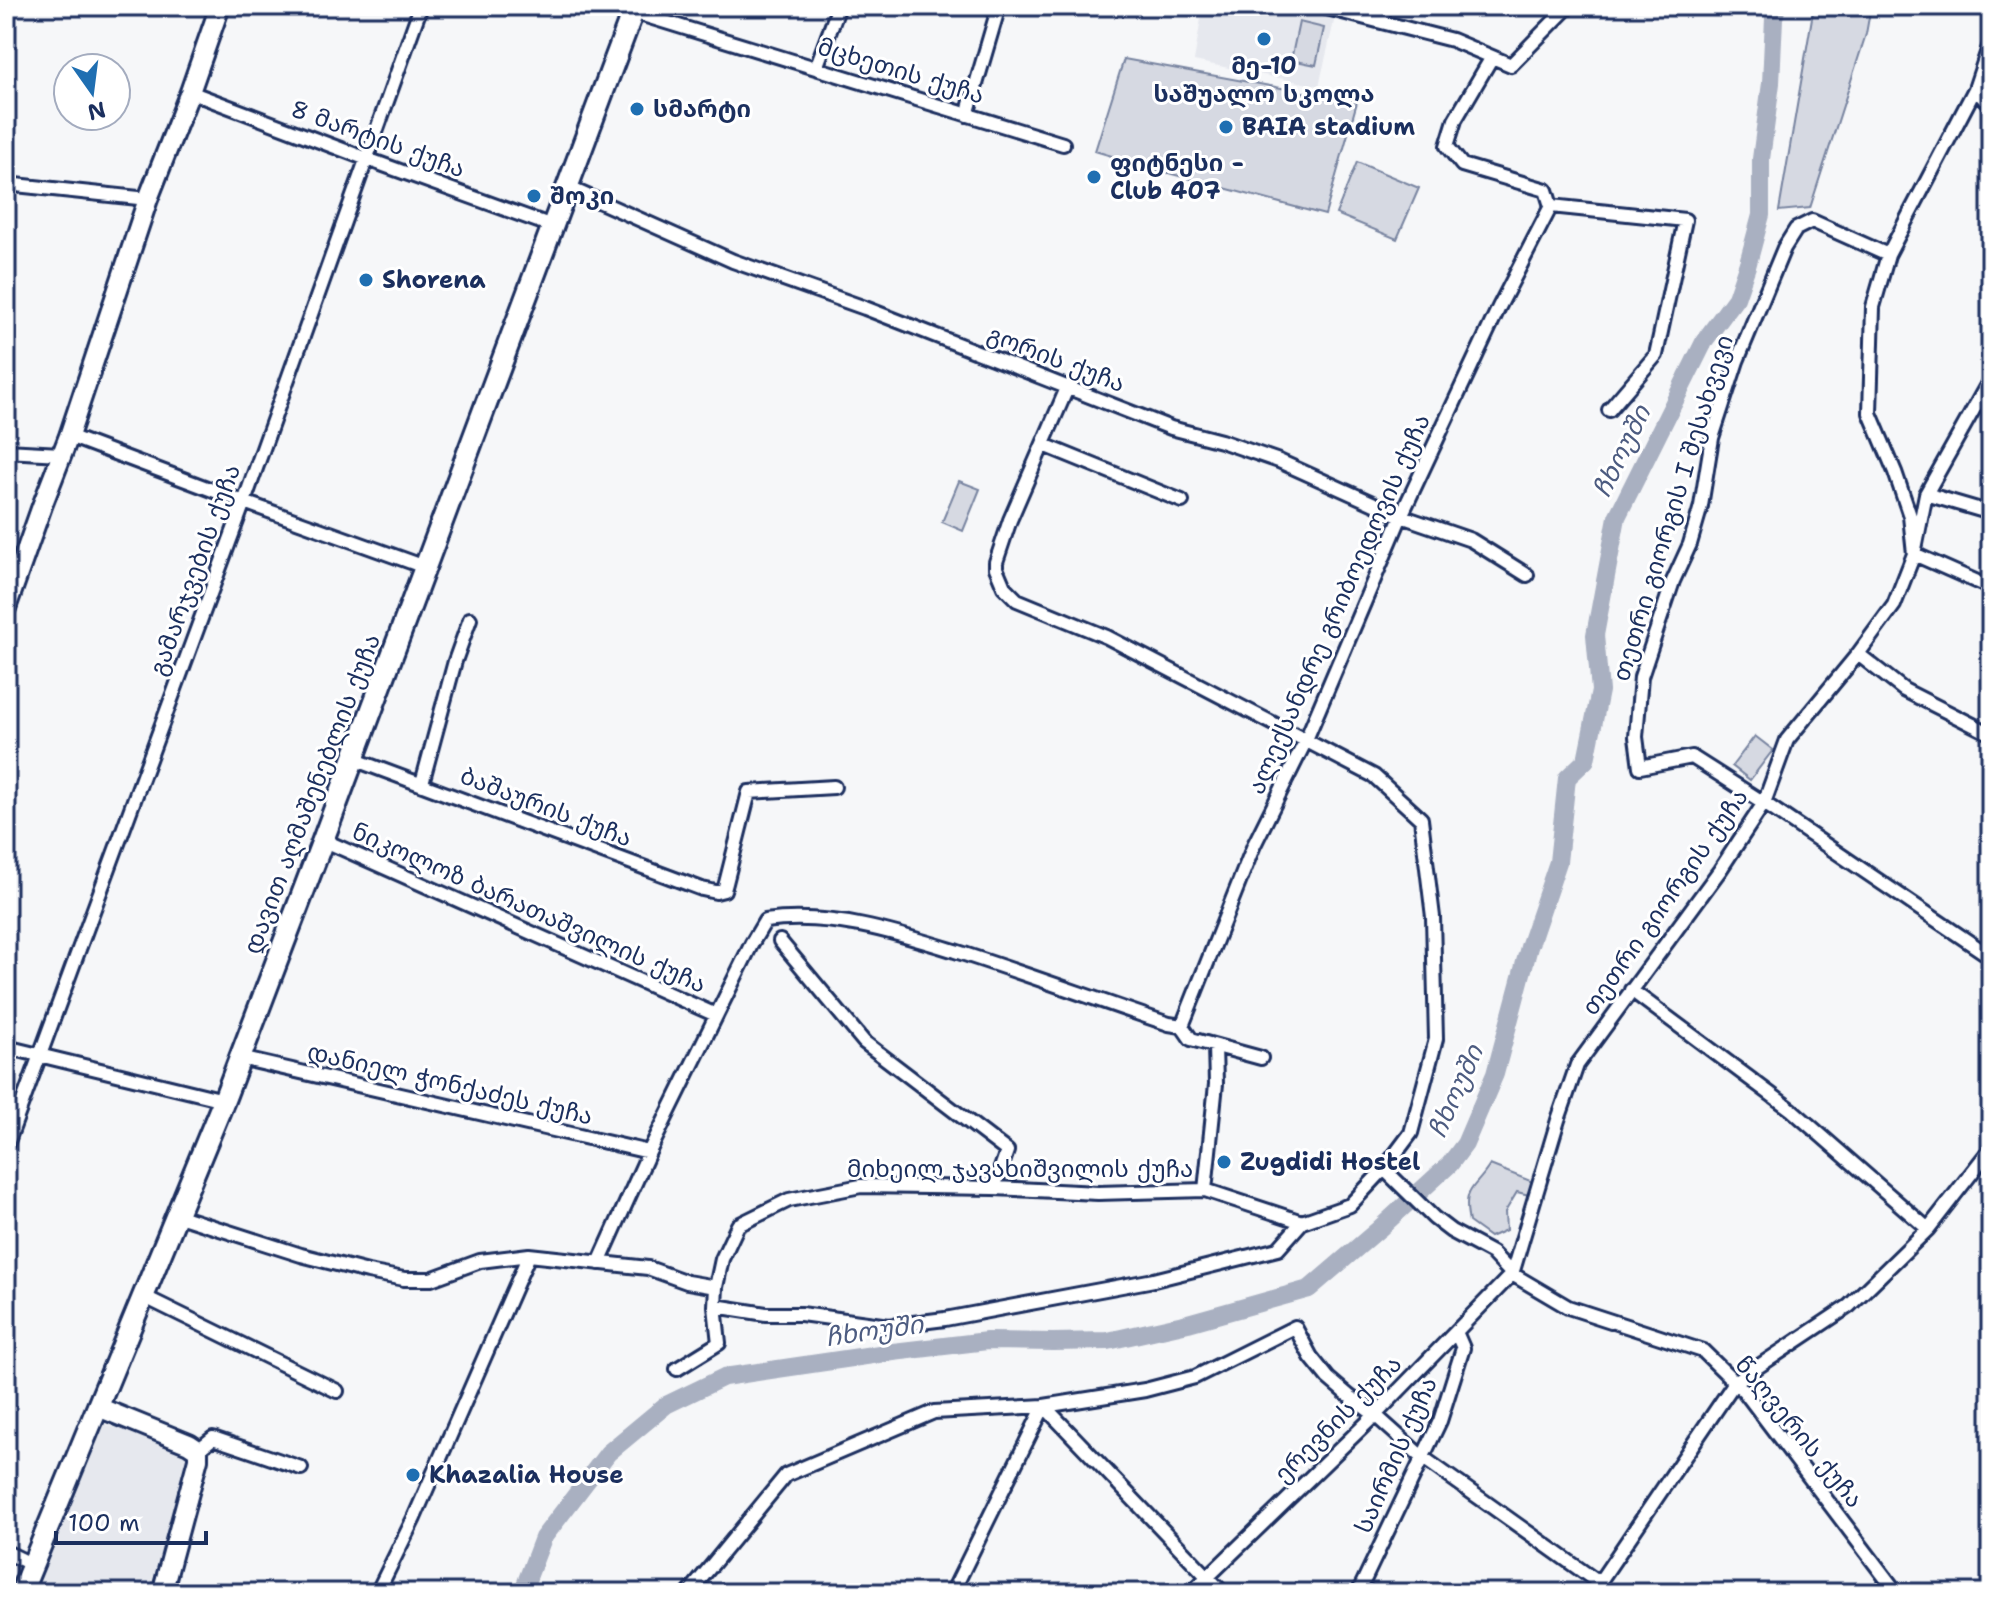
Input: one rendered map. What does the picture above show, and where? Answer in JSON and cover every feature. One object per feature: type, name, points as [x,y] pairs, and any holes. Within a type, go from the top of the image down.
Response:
[{"type":"highway","name":"დავით აღმაშენებლის ქუჩა","points":[[21,1593],[224,1100],[634,9]]},
{"type":"main road","points":[[6,608],[69,436],[148,199],[220,6]]},
{"type":"main road","points":[[98,1407],[198,1450],[162,1593]]},
{"type":"street","name":"გამარჯვების ქუჩა","points":[[6,1147],[244,502],[421,6]]},
{"type":"street","points":[[816,68],[839,6]]},
{"type":"street","points":[[967,115],[999,6]]},
{"type":"street","points":[[1319,6],[1452,40],[1511,65],[1569,6]]},
{"type":"street","points":[[1380,21],[1386,6]]},
{"type":"street","name":"მცხეთის ქუჩა","points":[[634,9],[1063,144]]},
{"type":"street","name":"თეთრი გიორგის ქუჩა","points":[[1512,1274],[1577,1065],[1720,870],[1764,803],[1787,740],[1894,605],[1914,554],[1910,516],[1870,413],[1873,307],[1888,255],[1975,89],[1991,41]]},
{"type":"street","points":[[1492,57],[1455,120],[1447,146],[1462,165],[1546,190],[1551,206],[1685,220],[1656,355],[1609,410]]},
{"type":"street","points":[[1975,89],[1991,106]]},
{"type":"street","name":"8 მარტის ქუჩა","points":[[190,92],[552,226]]},
{"type":"street","points":[[6,184],[148,199]]},
{"type":"street","name":"გორის ქუჩა","points":[[567,187],[733,261],[865,308],[1171,428],[1279,461],[1401,516],[1471,540],[1527,575]]},
{"type":"street","name":"ალექსანდრე გრიბოედოვის ქუჩა","points":[[1182,1026],[1254,845],[1305,742],[1401,516],[1499,307],[1551,206]]},
{"type":"street","name":"თეთრი გიორგის I შესახვევი","points":[[1764,803],[1692,757],[1640,767],[1636,737],[1641,677],[1673,581],[1690,544],[1701,506],[1712,438],[1737,361],[1784,248],[1796,229],[1812,221],[1888,255]]},
{"type":"street","points":[[1991,378],[1926,494],[1914,554],[1991,588]]},
{"type":"street","points":[[715,1306],[889,1326],[945,1319],[1154,1280],[1278,1249],[1302,1222],[1350,1205],[1384,1169],[1411,1133],[1436,1039],[1433,917],[1421,819],[1374,776],[1107,637],[1017,600],[998,575],[996,562],[1010,520],[1068,386]]},
{"type":"street","points":[[69,436],[425,567]]},
{"type":"street","points":[[1044,445],[1182,501]]},
{"type":"street","points":[[6,451],[61,454]]},
{"type":"street","points":[[1926,494],[1991,513]]},
{"type":"street","points":[[422,783],[455,661],[470,619]]},
{"type":"street","points":[[1858,654],[1904,690],[1991,734]]},
{"type":"street","name":"ბაშაურის ქუჩა","points":[[353,759],[716,892],[724,890],[749,792],[834,787]]},
{"type":"street","points":[[1764,803],[1991,957]]},
{"type":"street","name":"ნიკოლოზ ბარათაშვილის ქუჩა","points":[[323,840],[716,1015]]},
{"type":"street","points":[[599,1263],[649,1152],[765,921],[791,918],[832,920],[908,937],[1182,1026],[1191,1039],[1261,1058]]},
{"type":"street","points":[[780,941],[864,1042],[1007,1151],[994,1188]]},
{"type":"street","points":[[1631,990],[1792,1110],[1928,1229]]},
{"type":"street","points":[[1205,1190],[1216,1084],[1215,1046]]},
{"type":"street","points":[[6,1047],[224,1100]]},
{"type":"street","name":"დანიელ ჭონქაძეს ქუჩა","points":[[240,1058],[649,1152]]},
{"type":"street","points":[[689,1593],[786,1475],[934,1412],[1044,1406],[1145,1390],[1195,1377],[1295,1327],[1311,1357],[1328,1378],[1422,1457],[1596,1588],[1735,1382],[1849,1306],[1928,1229],[1991,1148]]},
{"type":"street","name":"წაღვერის ქუჩა","points":[[1384,1169],[1451,1231],[1492,1253],[1512,1274],[1568,1307],[1703,1351],[1744,1391],[1897,1593]]},
{"type":"street","name":"მიხეილ ჯავახიშვილის ქუჩა","points":[[677,1369],[719,1343],[716,1287],[722,1259],[738,1225],[789,1200],[861,1186],[1098,1193],[1205,1190],[1302,1222]]},
{"type":"street","points":[[176,1215],[301,1255],[404,1279],[431,1279],[480,1261],[529,1255],[648,1268],[687,1282],[716,1287]]},
{"type":"street","points":[[377,1593],[421,1504],[529,1255]]},
{"type":"street","name":"ერევნის ქუჩა","points":[[1191,1593],[1375,1415],[1512,1274]]},
{"type":"street","points":[[143,1296],[337,1391]]},
{"type":"street","name":"საირმის ქუჩა","points":[[1358,1593],[1440,1421],[1463,1348],[1456,1332]]},
{"type":"street","points":[[1044,1406],[1223,1593]]},
{"type":"street","points":[[952,1593],[1044,1406]]},
{"type":"street","points":[[198,1450],[213,1438],[301,1468]]},
{"type":"street","points":[[6,1552],[33,1565]]},
{"type":"shaded area","name":"მე-10 საშუალო სკოლა","points":[[1203,6],[1283,6],[1335,17],[1319,86],[1194,61]]},
{"type":"shaded area","points":[[1814,6],[1871,6],[1866,34],[1810,208],[1779,211]]},
{"type":"shaded area","points":[[1299,22],[1324,28],[1316,65],[1291,60]]},
{"type":"shaded area","name":"BAIA stadium","points":[[1124,59],[1357,102],[1325,215],[1095,151]]},
{"type":"shaded area","points":[[1357,162],[1419,188],[1397,239],[1336,214]]},
{"type":"shaded area","points":[[959,481],[980,489],[963,531],[942,522]]},
{"type":"shaded area","points":[[1755,736],[1773,750],[1750,780],[1732,766]]},
{"type":"shaded area","points":[[1490,1165],[1533,1182],[1529,1195],[1517,1192],[1505,1212],[1506,1230],[1490,1237],[1469,1222],[1467,1202],[1471,1190]]},
{"type":"shaded area","points":[[101,1423],[189,1451],[191,1457],[148,1593],[29,1593]]},
{"type":"waterway","name":"ჩხოუში","points":[[522,1593],[543,1538],[608,1453],[666,1405],[724,1377],[987,1341],[1108,1341],[1188,1323],[1309,1289],[1450,1164],[1465,1144],[1495,1074],[1529,947],[1558,862],[1567,778],[1586,760],[1600,691],[1595,635],[1617,517],[1705,340],[1736,298],[1748,263],[1761,215],[1761,159],[1777,6]]},
{"type":"place","name":"მე-10 საშუალო სკოლა","points":[[1264,39]]},
{"type":"place","name":"სმარტი","points":[[637,109]]},
{"type":"place","name":"BAIA stadium","points":[[1226,127]]},
{"type":"place","name":"ფიტნესი - Club 407","points":[[1094,177]]},
{"type":"place","name":"შოკი","points":[[534,196]]},
{"type":"place","name":"Shorena","points":[[366,280]]},
{"type":"place","name":"Zugdidi Hostel","points":[[1224,1162]]},
{"type":"place","name":"Khazalia House","points":[[413,1475]]}]
